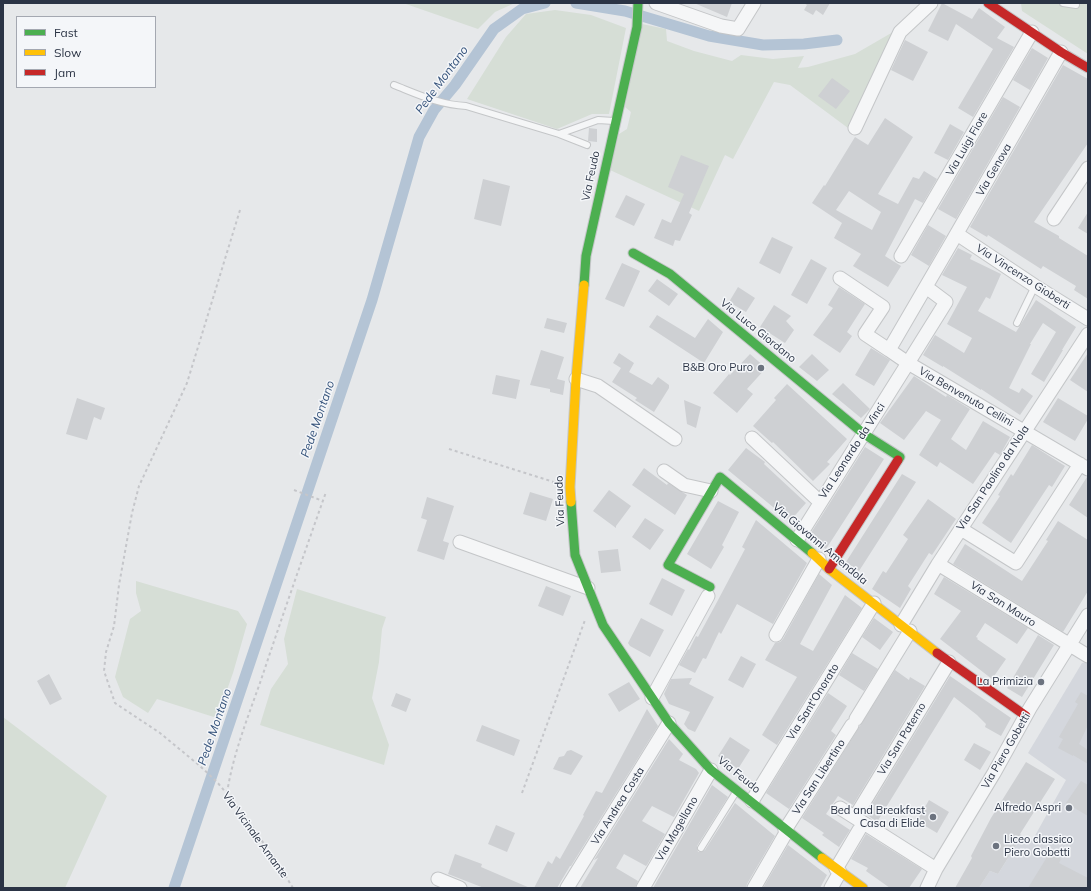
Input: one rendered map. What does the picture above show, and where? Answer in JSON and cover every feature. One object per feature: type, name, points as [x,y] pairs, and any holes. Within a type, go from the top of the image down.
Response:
[{"type":"street","name":"Via Feudo","points":[[638,3],[636,28],[586,256],[576,379],[570,487],[575,555],[603,625],[669,724],[712,770],[786,830],[863,888]]},
{"type":"street","points":[[656,3],[721,26],[738,29],[754,3]]},
{"type":"street","points":[[855,128],[900,32],[930,3]]},
{"type":"street","points":[[988,3],[1061,52],[1088,68]]},
{"type":"street","name":"Via Luigi Fiore","points":[[902,256],[1032,32]]},
{"type":"street","name":"Via Genova","points":[[889,350],[958,234],[1061,52]]},
{"type":"street","points":[[1054,219],[1088,168]]},
{"type":"street","name":"Via Vincenzo Gioberti","points":[[958,234],[1088,319]]},
{"type":"street","name":"Via Luca Giordano","points":[[633,253],[670,274],[864,434],[900,457],[829,569]]},
{"type":"street","name":"Via Benvenuto Cellini","points":[[840,278],[883,306],[865,334],[908,363],[1084,467]]},
{"type":"street","name":"Via Leonardo da Vinci","points":[[797,540],[946,302],[926,287]]},
{"type":"street","name":"Via San Paolino da Nola","points":[[905,628],[938,564],[1088,334]]},
{"type":"street","points":[[576,379],[598,386],[675,439]]},
{"type":"street","points":[[752,438],[820,502]]},
{"type":"street","points":[[961,529],[1016,563],[1084,467]]},
{"type":"street","points":[[664,471],[684,485],[711,491]]},
{"type":"street","name":"Via Giovanni Amendola","points":[[709,592],[668,565],[720,477],[797,540],[829,569],[949,662],[1026,716]]},
{"type":"street","points":[[460,542],[588,588]]},
{"type":"street","points":[[776,635],[818,559]]},
{"type":"street","name":"Via San Mauro","points":[[938,564],[1088,656]]},
{"type":"street","points":[[652,698],[709,592]]},
{"type":"street","name":"Via Sant'Onorato","points":[[752,801],[874,603]]},
{"type":"street","name":"Via Piero Gobetti","points":[[927,888],[936,869],[994,773],[1026,716],[1088,616]]},
{"type":"street","name":"Via San Libertino","points":[[754,888],[786,830],[854,722],[905,628]]},
{"type":"street","name":"Via San Paterno","points":[[855,817],[949,662]]},
{"type":"street","name":"Via Andrea Costa","points":[[567,888],[669,724]]},
{"type":"street","name":"Via Magellano","points":[[643,888],[712,770]]},
{"type":"street","points":[[840,808],[936,869]]},
{"type":"street","points":[[830,888],[859,830]]},
{"type":"street","points":[[438,879],[460,888]]},
{"type":"lane","points":[[1064,3],[1076,5]]},
{"type":"lane","points":[[394,85],[430,99],[452,105],[466,106],[559,134],[587,145]]},
{"type":"lane","points":[[559,134],[598,120],[616,121]]},
{"type":"lane","points":[[1017,323],[1036,286]]},
{"type":"lane","points":[[701,848],[737,791]]},
{"type":"path","name":"Via Vicinale Amante","points":[[240,210],[187,382],[139,486],[132,513],[119,585],[114,626],[106,652],[104,671],[115,703],[160,733],[217,782],[227,793],[277,862],[293,888]]},
{"type":"path","points":[[449,449],[570,487]]},
{"type":"path","points":[[294,490],[323,501]]},
{"type":"path","points":[[227,793],[230,773],[243,732],[293,582],[326,492]]},
{"type":"path","points":[[522,793],[586,616],[596,606]]},
{"type":"shaded area","points":[[403,3],[515,3],[495,12],[478,29]]},
{"type":"shaded area","points":[[1021,3],[1088,3],[1088,54],[1022,11]]},
{"type":"shaded area","points":[[555,10],[591,15],[626,28],[609,114],[592,114],[557,129],[467,99],[506,37],[526,14]]},
{"type":"shaded area","points":[[642,24],[666,29],[667,41],[694,51],[732,61],[741,55],[773,59],[804,56],[798,68],[808,67],[855,54],[893,32],[896,33],[848,128],[790,85],[774,82],[733,159],[725,155],[699,211],[610,170],[619,134],[627,129],[631,112],[625,107]]},
{"type":"shaded area","points":[[136,581],[238,611],[247,624],[233,673],[217,718],[157,699],[148,713],[123,697],[115,677],[130,619],[141,611],[136,593]]},
{"type":"shaded area","points":[[297,589],[386,617],[382,629],[379,662],[372,698],[389,745],[384,765],[260,725],[271,689],[288,664],[284,639]]},
{"type":"shaded area","name":"Alfredo Aspri","points":[[1088,662],[1088,888],[979,888],[990,871],[998,874],[1022,836],[1032,841],[1066,780],[1028,753],[1082,663]]},
{"type":"shaded area","points":[[3,717],[107,796],[65,888],[3,888]]},
{"type":"building","points":[[694,3],[732,3],[727,17]]},
{"type":"building","points":[[804,3],[830,3],[823,15],[816,10],[813,15],[804,10],[807,5]]},
{"type":"building","points":[[942,3],[972,19],[979,8],[1005,27],[997,38],[1014,47],[973,117],[958,108],[993,49],[956,24],[948,41],[928,31]]},
{"type":"building","points":[[905,40],[928,52],[913,81],[891,70]]},
{"type":"building","points":[[1032,48],[1048,58],[1030,90],[1013,80]]},
{"type":"building","points":[[1063,65],[1088,79],[1088,143],[1034,222],[1059,236],[1059,238],[1088,256],[1088,299],[1074,290],[1076,286],[1043,266],[1041,269],[988,235],[987,237],[970,227]]},
{"type":"building","points":[[832,78],[850,91],[836,109],[818,96]]},
{"type":"building","points":[[1003,97],[1020,107],[956,219],[938,209]]},
{"type":"building","points":[[885,118],[913,137],[878,194],[898,204],[913,177],[919,179],[924,171],[937,179],[923,203],[915,199],[885,256],[901,266],[888,287],[853,266],[861,254],[834,238],[842,223],[812,203],[824,185],[825,186],[855,137],[868,145]],"holes":[[[849,191],[881,212],[872,230],[836,210]]]},
{"type":"building","points":[[950,124],[964,132],[948,160],[934,153]]},
{"type":"building","points":[[589,128],[597,129],[597,142],[588,141]]},
{"type":"building","points":[[681,155],[709,166],[689,213],[692,215],[680,241],[675,240],[673,246],[654,238],[662,219],[671,223],[684,194],[668,187]]},
{"type":"building","points":[[483,179],[510,186],[501,226],[474,219]]},
{"type":"building","points":[[626,195],[645,204],[634,226],[615,217]]},
{"type":"building","points":[[1088,212],[1088,234],[1078,228]]},
{"type":"building","points":[[928,225],[946,236],[929,266],[911,255]]},
{"type":"building","points":[[772,237],[793,247],[780,274],[759,263]]},
{"type":"building","points":[[958,248],[972,255],[970,259],[1001,274],[990,299],[986,297],[978,311],[1016,332],[1036,300],[1076,327],[1044,382],[1031,374],[1056,332],[1043,323],[1030,344],[1009,388],[1019,393],[1022,388],[1033,396],[1020,415],[981,389],[923,355],[935,335],[964,353],[972,338],[947,324],[967,287],[942,275]]},
{"type":"building","points":[[811,259],[827,268],[807,304],[791,295]]},
{"type":"building","points":[[622,263],[640,271],[624,307],[605,299]]},
{"type":"building","points":[[657,279],[678,294],[669,306],[648,291]]},
{"type":"building","points":[[738,287],[755,298],[746,312],[729,302]]},
{"type":"building","points":[[839,287],[865,304],[847,332],[852,336],[840,353],[813,335],[833,308],[828,305]]},
{"type":"building","points":[[774,305],[791,316],[786,321],[794,330],[785,343],[760,327]]},
{"type":"building","points":[[657,315],[695,338],[708,319],[723,332],[704,363],[649,327]]},
{"type":"building","points":[[547,318],[567,323],[564,333],[544,328]]},
{"type":"building","points":[[871,348],[890,360],[874,386],[855,375]]},
{"type":"building","points":[[541,350],[564,357],[557,379],[565,381],[563,395],[550,392],[550,389],[530,385]]},
{"type":"building","points":[[619,353],[634,363],[629,372],[652,385],[658,377],[669,385],[669,388],[654,412],[635,400],[637,398],[612,382],[621,368],[613,363]]},
{"type":"building","points":[[1088,353],[1088,392],[1070,380]]},
{"type":"building","points":[[750,354],[766,368],[747,389],[753,394],[737,413],[713,393],[729,374],[730,375]]},
{"type":"building","points":[[812,354],[829,370],[817,381],[799,367]]},
{"type":"building","points":[[496,375],[520,380],[516,399],[492,394]]},
{"type":"building","points":[[914,376],[946,397],[947,395],[970,409],[951,439],[966,450],[983,421],[1010,437],[1000,455],[995,452],[973,484],[940,462],[937,467],[919,455],[941,420],[926,411],[904,440],[880,423]]},
{"type":"building","points":[[843,383],[870,409],[861,418],[832,394]]},
{"type":"building","points":[[787,384],[847,439],[827,462],[830,464],[813,481],[773,442],[772,443],[753,426],[776,400],[774,398]]},
{"type":"building","points":[[77,398],[105,408],[101,420],[94,417],[87,440],[66,434]]},
{"type":"building","points":[[1058,398],[1088,416],[1088,419],[1075,441],[1043,422]]},
{"type":"building","points":[[684,400],[701,407],[696,428],[687,424]]},
{"type":"building","points":[[1032,445],[1065,466],[1052,487],[1049,485],[1011,543],[982,523],[1000,496],[998,495],[1011,474],[1013,476]]},
{"type":"building","points":[[865,447],[884,459],[826,549],[809,536]]},
{"type":"building","points":[[746,448],[765,462],[764,464],[806,503],[790,521],[728,470]]},
{"type":"building","points":[[644,468],[667,485],[668,483],[687,495],[675,515],[632,485]]},
{"type":"building","points":[[902,474],[916,482],[859,571],[846,562]]},
{"type":"building","points":[[1088,477],[1088,518],[1069,505]]},
{"type":"building","points":[[609,490],[631,506],[616,528],[593,511]]},
{"type":"building","points":[[530,492],[553,499],[546,521],[523,514]]},
{"type":"building","points":[[427,497],[454,506],[443,541],[449,543],[444,560],[417,551],[427,520],[421,518]]},
{"type":"building","points":[[928,499],[956,519],[932,555],[929,553],[908,586],[911,589],[900,608],[872,589],[883,571],[886,573],[908,539],[903,535]]},
{"type":"building","points":[[718,501],[739,512],[722,545],[724,547],[711,569],[687,554]]},
{"type":"building","points":[[645,518],[664,530],[650,550],[632,537]]},
{"type":"building","points":[[756,520],[807,563],[773,624],[737,604],[721,634],[719,632],[706,659],[703,658],[695,673],[679,665],[696,636],[698,637],[717,602],[745,549],[742,547]]},
{"type":"building","points":[[1058,521],[1088,540],[1088,591],[1063,632],[953,564],[965,544],[1022,581],[1048,541],[1046,540]]},
{"type":"building","points":[[618,549],[621,571],[601,573],[598,551]]},
{"type":"building","points":[[819,574],[832,585],[800,644],[813,651],[845,595],[862,608],[777,745],[762,735],[797,677],[765,660],[775,643],[780,642],[783,639]]},
{"type":"building","points":[[944,577],[1028,628],[1017,644],[985,623],[976,637],[978,638],[977,639],[1006,659],[992,679],[940,639],[961,611],[934,594]]},
{"type":"building","points":[[662,578],[685,590],[672,616],[649,604]]},
{"type":"building","points":[[546,586],[571,596],[563,616],[538,606]]},
{"type":"building","points":[[641,618],[664,630],[650,657],[630,646],[628,643]]},
{"type":"building","points":[[874,618],[893,632],[880,650],[862,637]]},
{"type":"building","points":[[1038,635],[1054,645],[1022,697],[1007,688]]},
{"type":"building","points":[[852,653],[878,669],[864,691],[839,675]]},
{"type":"building","points":[[741,656],[756,664],[743,688],[728,680]]},
{"type":"building","points":[[895,670],[909,680],[910,677],[925,686],[853,805],[838,796],[826,814],[850,830],[839,847],[822,835],[824,833],[802,818]]},
{"type":"building","points":[[49,674],[62,699],[50,705],[37,681]]},
{"type":"building","points":[[950,676],[1011,718],[1001,736],[985,727],[986,724],[977,715],[954,697],[877,822],[866,814]]},
{"type":"building","points":[[692,678],[689,684],[714,697],[695,732],[688,729],[684,724],[690,712],[669,704],[664,694],[671,679]]},
{"type":"building","points":[[629,682],[640,699],[619,712],[608,694]]},
{"type":"building","points":[[1081,692],[1088,696],[1088,725],[1079,744],[1088,750],[1088,764],[1058,748],[1063,739],[1059,737],[1078,704],[1075,702]]},
{"type":"building","points":[[396,693],[411,699],[406,712],[391,706]]},
{"type":"building","points":[[828,693],[847,706],[831,731],[836,735],[789,809],[766,793]]},
{"type":"building","points":[[647,709],[658,726],[571,866],[557,888],[534,888],[548,861],[552,864],[556,856],[560,859],[596,791],[602,793]]},
{"type":"building","points":[[482,725],[520,740],[514,756],[476,741]]},
{"type":"building","points":[[730,737],[750,750],[738,769],[718,756]]},
{"type":"building","points":[[669,739],[683,754],[679,760],[696,769],[699,773],[674,817],[652,806],[642,821],[665,834],[646,866],[624,854],[616,868],[638,881],[635,888],[580,888],[598,858],[594,860]]},
{"type":"building","points":[[974,743],[991,752],[980,770],[964,760]]},
{"type":"building","points":[[571,750],[583,756],[571,775],[553,769],[559,757],[564,756],[567,751]]},
{"type":"building","points":[[1026,762],[1055,779],[1020,834],[1022,836],[998,874],[990,871],[979,888],[955,888],[972,858],[971,856],[991,818]]},
{"type":"building","points":[[1081,781],[1088,785],[1088,816],[1066,803]]},
{"type":"building","points":[[712,785],[728,797],[697,846],[698,852],[705,850],[735,803],[775,836],[746,888],[653,888]]},
{"type":"building","name":"Bed and Breakfast Casa di Elide","points":[[929,800],[949,812],[937,833],[917,821]]},
{"type":"building","points":[[496,825],[515,833],[507,852],[488,844]]},
{"type":"building","points":[[866,834],[922,869],[909,888],[890,888],[866,871],[868,868],[851,859]]},
{"type":"building","points":[[788,845],[827,875],[820,888],[763,888]]},
{"type":"building","points":[[1050,852],[1061,859],[1059,863],[1088,878],[1088,888],[1028,888]]},
{"type":"building","points":[[455,854],[482,864],[481,867],[530,888],[484,888],[448,874]]},
{"type":"waterway","name":"Pede Montano","points":[[174,888],[372,300],[419,137],[434,110],[455,85],[494,29],[522,9],[545,3]]},
{"type":"waterway","name":"Pede Montano","points":[[576,3],[625,11],[709,36],[763,45],[804,44],[837,40]]},
{"type":"traffic: fast","points":[[584,285],[586,256],[637,27],[638,3]]},
{"type":"traffic: fast","points":[[633,253],[670,274],[864,434],[900,457],[898,460]]},
{"type":"traffic: fast","points":[[710,587],[668,565],[720,477],[812,553]]},
{"type":"traffic: fast","points":[[571,502],[575,555],[603,625],[669,723],[711,770],[822,858]]},
{"type":"traffic: slow","points":[[571,502],[570,487],[576,379],[584,285]]},
{"type":"traffic: slow","points":[[812,553],[829,569],[937,653]]},
{"type":"traffic: slow","points":[[822,858],[863,888]]},
{"type":"traffic: jam","points":[[988,3],[1061,52],[1088,68]]},
{"type":"traffic: jam","points":[[829,569],[898,460]]},
{"type":"traffic: jam","points":[[937,653],[1026,716]]},
{"type":"place","name":"B&B Oro Puro","points":[[761,368]]},
{"type":"place","name":"La Primizia","points":[[1041,682]]},
{"type":"place","name":"Alfredo Aspri","points":[[1069,808]]},
{"type":"place","name":"Bed and Breakfast Casa di Elide","points":[[933,817]]},
{"type":"place","name":"Liceo classico Piero Gobetti","points":[[996,846]]}]
